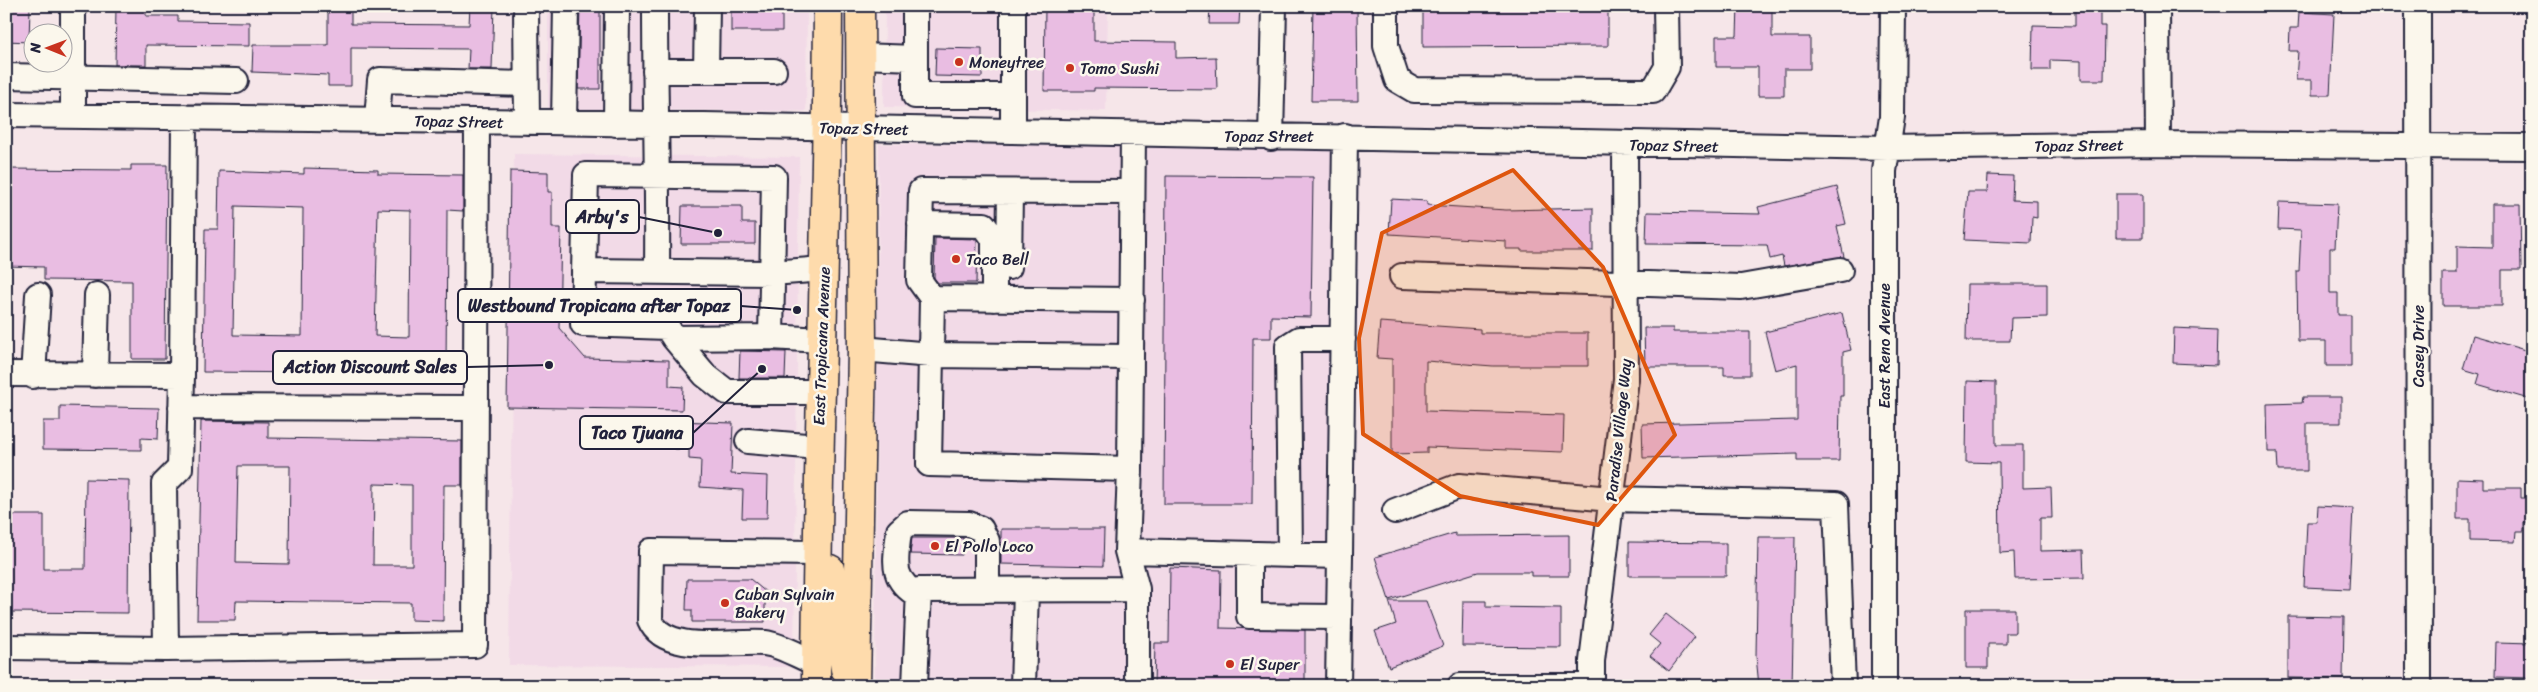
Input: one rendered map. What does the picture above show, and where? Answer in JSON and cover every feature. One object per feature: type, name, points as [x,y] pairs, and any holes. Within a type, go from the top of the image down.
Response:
[{"type":"main road","name":"East Tropicana Avenue","points":[[819,679],[816,553],[819,392],[828,127],[828,6]]},
{"type":"main road","points":[[855,686],[862,349],[860,6]]},
{"type":"main road","points":[[816,553],[826,561],[831,572],[843,664],[855,686]]},
{"type":"street","points":[[73,6],[73,116]]},
{"type":"street","points":[[526,6],[527,122]]},
{"type":"street","points":[[564,122],[566,6]]},
{"type":"street","points":[[616,124],[617,6]]},
{"type":"street","points":[[655,6],[655,125],[658,176],[657,272]]},
{"type":"street","points":[[706,71],[707,6]]},
{"type":"street","points":[[915,6],[915,96],[1013,96]]},
{"type":"street","points":[[1013,130],[1014,6]]},
{"type":"street","points":[[1271,138],[1274,6]]},
{"type":"street","points":[[1386,6],[1386,46],[1397,80],[1414,90],[1652,90],[1667,67],[1666,6]]},
{"type":"street","name":"East Reno Avenue","points":[[1884,686],[1884,171],[1892,117],[1893,6]]},
{"type":"street","points":[[2156,6],[2158,144]]},
{"type":"street","name":"Casey Drive","points":[[2418,6],[2419,686]]},
{"type":"street","points":[[860,56],[915,58]]},
{"type":"street","points":[[655,71],[774,71]]},
{"type":"street","points":[[6,76],[226,80],[215,118]]},
{"type":"street","points":[[377,120],[380,80],[526,84]]},
{"type":"street","name":"Topaz Street","points":[[6,115],[564,122],[861,129],[1013,130],[1271,138],[1345,136],[1625,144],[1888,148],[2158,144],[2532,147]]},
{"type":"street","points":[[166,649],[164,484],[180,468],[184,117]]},
{"type":"street","points":[[6,647],[166,649],[476,645],[477,121]]},
{"type":"street","points":[[1133,134],[1130,469],[1127,551],[1137,589],[1137,686]]},
{"type":"street","points":[[1338,686],[1345,136]]},
{"type":"street","name":"Paradise Village Way","points":[[1592,686],[1592,660],[1626,379],[1625,144]]},
{"type":"street","points":[[771,337],[774,177],[586,175],[583,324],[667,327],[705,374],[727,392],[819,392]]},
{"type":"street","points":[[1130,469],[929,464],[932,298],[919,280],[921,191],[1132,192]]},
{"type":"street","points":[[1001,299],[1010,192]]},
{"type":"street","points":[[920,224],[984,225],[994,239],[1001,299]]},
{"type":"street","points":[[584,271],[772,273],[824,269]]},
{"type":"street","points":[[1402,276],[1741,287],[1840,270]]},
{"type":"street","points":[[33,376],[38,295]]},
{"type":"street","points":[[96,375],[97,295]]},
{"type":"street","points":[[932,298],[1132,300]]},
{"type":"street","points":[[674,338],[771,337],[821,340]]},
{"type":"street","points":[[1290,555],[1288,346],[1299,340],[1343,338]]},
{"type":"street","points":[[862,349],[931,354],[1131,357]]},
{"type":"street","points":[[6,374],[33,376],[182,375]]},
{"type":"street","points":[[181,406],[476,408]]},
{"type":"street","points":[[748,441],[818,447]]},
{"type":"street","points":[[1395,511],[1459,486],[1612,499],[1836,504],[1843,686]]},
{"type":"street","points":[[918,596],[904,588],[898,577],[896,556],[899,530],[908,523],[969,524],[982,529],[987,540],[987,590]]},
{"type":"street","points":[[816,553],[651,551],[650,620],[654,629],[664,637],[682,642],[767,643],[819,679]]},
{"type":"street","points":[[1127,551],[1340,556]]},
{"type":"street","points":[[1249,555],[1249,616],[1338,618]]},
{"type":"street","points":[[915,686],[919,590],[1137,589]]},
{"type":"street","points":[[1023,686],[1026,591]]},
{"type":"street","points":[[1460,686],[1592,686]]},
{"type":"highlighted area","points":[[1513,170],[1603,267],[1675,435],[1598,525],[1460,496],[1363,434],[1359,338],[1382,233]]},
{"type":"shaded area","points":[[548,6],[807,6],[806,111],[548,110]]},
{"type":"shaded area","points":[[885,6],[1108,6],[1106,111],[884,107]]},
{"type":"shaded area","points":[[879,144],[1333,148],[1328,686],[875,686]]},
{"type":"shaded area","points":[[514,154],[799,157],[794,667],[509,665]]},
{"type":"shaded area","points":[[6,683],[658,686],[6,686]]},
{"type":"building","points":[[6,6],[30,6],[30,22],[22,22],[22,42],[6,41]]},
{"type":"building","points":[[116,6],[146,6],[146,16],[178,16],[178,21],[249,22],[249,46],[146,45],[146,65],[115,65]]},
{"type":"building","points":[[328,6],[351,6],[351,24],[469,25],[470,6],[494,6],[492,69],[468,69],[469,49],[351,48],[351,86],[328,86],[328,75],[252,72],[253,45],[328,45]]},
{"type":"building","points":[[580,6],[600,6],[600,89],[578,89]]},
{"type":"building","points":[[731,6],[782,6],[782,31],[731,31]]},
{"type":"building","points":[[1045,6],[1094,6],[1094,41],[1176,42],[1176,58],[1216,57],[1217,89],[1094,88],[1094,91],[1044,91]]},
{"type":"building","points":[[1210,6],[1240,6],[1239,24],[1209,24]]},
{"type":"building","points":[[1313,6],[1357,6],[1358,101],[1311,101]]},
{"type":"building","points":[[1423,6],[1608,6],[1608,46],[1423,47]]},
{"type":"building","points":[[1738,6],[1772,6],[1772,37],[1810,37],[1810,69],[1784,69],[1784,96],[1758,96],[1758,67],[1716,67],[1716,36],[1737,36]]},
{"type":"building","points":[[2075,11],[2100,11],[2100,26],[2105,26],[2104,80],[2081,80],[2081,61],[2050,60],[2050,70],[2032,70],[2033,25],[2075,26]]},
{"type":"building","points":[[2299,12],[2334,14],[2330,95],[2312,95],[2312,80],[2296,80],[2298,51],[2289,51],[2290,28],[2298,28]]},
{"type":"building","name":"Moneytree","points":[[936,48],[982,49],[982,77],[935,76]]},
{"type":"building","points":[[131,165],[167,165],[165,359],[132,359],[132,281],[44,280],[44,267],[6,266],[6,169],[131,170]]},
{"type":"building","points":[[304,168],[378,170],[378,174],[463,175],[463,211],[447,210],[446,374],[203,372],[205,229],[218,229],[219,171],[304,174]],"holes":[[[235,206],[303,208],[302,336],[233,335]],[[378,209],[410,210],[409,337],[375,336]]]},
{"type":"building","points":[[510,171],[548,172],[548,192],[552,192],[552,228],[561,228],[559,328],[585,358],[669,360],[669,386],[683,387],[682,410],[507,407]]},
{"type":"building","points":[[1988,175],[2013,176],[2012,200],[2037,201],[2037,218],[2032,217],[2031,243],[1964,240],[1968,192],[1987,192]]},
{"type":"building","points":[[1166,176],[1313,177],[1311,317],[1271,316],[1271,338],[1253,338],[1252,504],[1164,504]]},
{"type":"building","points":[[1837,187],[1846,224],[1837,226],[1844,257],[1784,266],[1782,256],[1770,259],[1767,245],[1646,244],[1647,212],[1760,214],[1758,207]]},
{"type":"building","points":[[2116,194],[2143,194],[2143,238],[2116,238]]},
{"type":"building","points":[[1391,199],[1427,201],[1427,205],[1506,210],[1593,208],[1593,251],[1521,251],[1521,249],[1506,249],[1506,241],[1389,234]]},
{"type":"building","points":[[2279,202],[2337,204],[2335,248],[2330,248],[2330,293],[2338,293],[2338,315],[2351,315],[2351,366],[2326,366],[2326,341],[2298,341],[2297,271],[2299,271],[2301,230],[2278,229]]},
{"type":"building","points":[[2492,204],[2520,204],[2521,270],[2502,270],[2502,306],[2443,306],[2443,273],[2457,273],[2457,246],[2492,247]]},
{"type":"building","points":[[682,206],[742,206],[742,223],[755,223],[755,244],[681,244]]},
{"type":"building","name":"Taco Bell","points":[[935,238],[977,239],[976,283],[938,283],[934,278]]},
{"type":"building","points":[[1967,284],[2047,284],[2047,317],[2011,318],[2010,341],[1966,341]]},
{"type":"building","points":[[1842,313],[1851,350],[1843,352],[1843,396],[1840,396],[1839,461],[1797,461],[1797,454],[1643,458],[1642,424],[1797,420],[1797,364],[1775,370],[1765,332]]},
{"type":"building","points":[[1380,322],[1480,329],[1480,333],[1588,333],[1588,366],[1493,366],[1426,361],[1426,411],[1564,415],[1563,452],[1427,447],[1427,453],[1392,454],[1392,359],[1377,358]]},
{"type":"building","points":[[1644,328],[1673,328],[1673,332],[1750,332],[1750,375],[1724,375],[1724,367],[1645,367]]},
{"type":"building","points":[[2174,328],[2218,330],[2217,365],[2173,363]]},
{"type":"building","points":[[2473,335],[2532,352],[2532,400],[2477,384],[2480,374],[2463,369]]},
{"type":"building","points":[[740,351],[786,352],[785,378],[739,378]]},
{"type":"building","points":[[1967,381],[1996,382],[1996,445],[2023,445],[2023,488],[2051,487],[2052,518],[2040,518],[2040,551],[2083,550],[2084,578],[2015,579],[2014,552],[2000,553],[1999,463],[1966,462]]},
{"type":"building","points":[[2303,397],[2341,397],[2341,423],[2307,423],[2307,471],[2278,471],[2277,452],[2268,452],[2267,404],[2302,403]]},
{"type":"building","points":[[60,406],[159,408],[158,439],[141,438],[141,450],[43,449],[43,421],[60,421]]},
{"type":"building","points":[[201,421],[268,422],[268,438],[462,441],[462,485],[444,485],[443,621],[411,620],[411,603],[236,601],[235,620],[197,620]],"holes":[[[238,466],[290,466],[289,564],[236,563]],[[374,484],[412,485],[412,565],[373,565]]]},
{"type":"building","points":[[676,421],[733,423],[731,474],[768,476],[767,518],[742,518],[743,490],[700,487],[701,460],[689,459],[689,449],[675,449]]},
{"type":"building","points":[[2457,478],[2483,479],[2483,488],[2521,488],[2521,498],[2532,498],[2532,522],[2524,522],[2524,531],[2516,531],[2515,542],[2470,541],[2470,519],[2457,519]]},
{"type":"building","points":[[86,479],[129,480],[128,613],[6,612],[6,515],[44,515],[44,569],[85,569]]},
{"type":"building","points":[[2318,506],[2353,508],[2349,589],[2304,587],[2307,522],[2317,522]]},
{"type":"building","points":[[1001,529],[1104,529],[1103,566],[1001,564]]},
{"type":"building","points":[[1455,533],[1455,536],[1569,535],[1569,576],[1531,576],[1531,572],[1478,572],[1389,600],[1375,557]]},
{"type":"building","points":[[1758,537],[1795,537],[1792,686],[1759,686],[1756,656]]},
{"type":"building","name":"El Pollo Loco","points":[[912,538],[963,538],[962,555],[910,554]]},
{"type":"building","points":[[1629,542],[1726,543],[1726,576],[1629,576]]},
{"type":"building","name":"El Super","points":[[1170,568],[1221,570],[1220,628],[1305,630],[1305,686],[1154,686],[1155,643],[1169,643]]},
{"type":"building","name":"Cuban Sylvain Bakery","points":[[687,579],[750,579],[767,593],[765,597],[765,622],[692,622],[692,610],[686,610]]},
{"type":"building","points":[[1389,601],[1426,601],[1443,646],[1389,667],[1375,631],[1396,624]]},
{"type":"building","points":[[1463,601],[1486,601],[1486,607],[1561,608],[1561,647],[1462,646]]},
{"type":"building","points":[[1966,609],[2015,609],[2015,633],[2006,633],[2006,644],[1988,644],[1988,668],[1966,668]]},
{"type":"building","points":[[1666,614],[1695,637],[1669,671],[1650,656],[1660,644],[1649,635]]},
{"type":"building","points":[[2288,616],[2344,617],[2343,679],[2288,678]]},
{"type":"building","points":[[2496,642],[2532,643],[2532,678],[2495,677]]},
{"type":"place","name":"Moneytree","points":[[959,62]]},
{"type":"place","name":"Tomo Sushi","points":[[1070,68]]},
{"type":"place","name":"Arby's","points":[[718,233]]},
{"type":"place","name":"Taco Bell","points":[[956,259]]},
{"type":"place","name":"Westbound Tropicana after Topaz","points":[[797,310]]},
{"type":"place","name":"Action Discount Sales","points":[[549,365]]},
{"type":"place","name":"Taco Tjuana","points":[[762,369]]},
{"type":"place","name":"El Pollo Loco","points":[[935,546]]},
{"type":"place","name":"Cuban Sylvain Bakery","points":[[725,603]]},
{"type":"place","name":"El Super","points":[[1230,664]]}]
